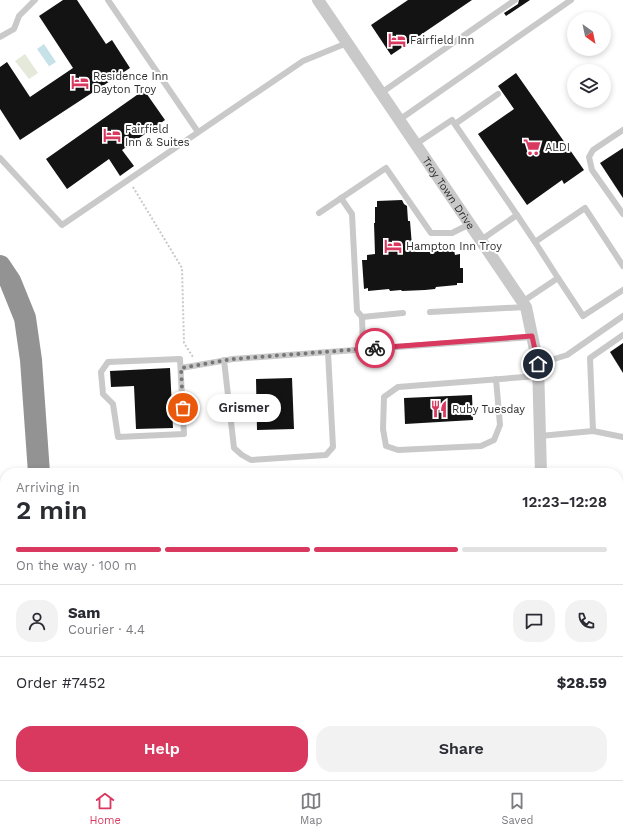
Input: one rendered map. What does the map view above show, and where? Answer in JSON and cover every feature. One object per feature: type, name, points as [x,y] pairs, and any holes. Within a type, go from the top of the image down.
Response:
[{"type":"highway","points":[[0,266],[10,281],[25,318],[31,360],[39,468]]},
{"type":"street","name":"Troy Town Drive","points":[[318,0],[524,304],[538,364],[541,468]]},
{"type":"lane","points":[[0,37],[14,29],[19,16],[35,0]]},
{"type":"lane","points":[[108,0],[198,132]]},
{"type":"lane","points":[[381,93],[515,0]]},
{"type":"lane","points":[[399,120],[571,0]]},
{"type":"lane","points":[[0,158],[62,225],[303,61],[347,43]]},
{"type":"lane","points":[[455,124],[498,94]]},
{"type":"lane","points":[[416,144],[452,120],[535,242],[583,316],[623,290]]},
{"type":"lane","points":[[622,212],[592,170],[589,157],[593,150],[623,130]]},
{"type":"lane","points":[[319,213],[386,168],[431,233],[452,233],[470,224]]},
{"type":"lane","points":[[341,198],[352,214],[357,311],[362,317],[363,349]]},
{"type":"lane","points":[[535,242],[585,208],[623,266]]},
{"type":"lane","points":[[481,240],[517,216]]},
{"type":"lane","points":[[430,312],[524,304],[558,278]]},
{"type":"lane","points":[[362,317],[403,313]]},
{"type":"lane","points":[[538,364],[566,355],[623,316]]},
{"type":"lane","points":[[594,431],[590,358],[623,335]]},
{"type":"lane","points":[[181,368],[224,360],[532,336]]},
{"type":"lane","points":[[224,360],[234,448],[242,456],[251,460],[326,455],[333,447],[328,352]]},
{"type":"lane","points":[[180,358],[181,368],[184,434],[118,437],[113,404],[102,394],[101,372],[108,362],[180,358]]},
{"type":"lane","points":[[496,379],[500,426],[494,440],[480,446],[398,450],[386,446],[383,429],[384,397],[398,387],[496,379],[538,376]]},
{"type":"lane","points":[[540,436],[594,431],[623,437]]},
{"type":"path","points":[[128,180],[182,268],[184,343],[192,356],[208,363]]},
{"type":"shaded area","points":[[25,54],[38,73],[29,79],[15,61]]},
{"type":"water","points":[[44,44],[56,62],[48,67],[49,66],[37,49]]},
{"type":"building","name":"Residence Inn Dayton Troy","points":[[63,0],[77,0],[106,44],[112,40],[130,68],[20,140],[0,109],[0,67],[7,62],[30,97],[73,68],[39,16]]},
{"type":"building","name":"Fairfield Inn","points":[[408,0],[472,0],[391,55],[371,25]]},
{"type":"building","points":[[519,0],[530,0],[506,16],[504,13],[518,4]]},
{"type":"building","points":[[516,73],[584,170],[564,184],[562,180],[527,205],[478,134],[514,109],[498,86]]},
{"type":"building","name":"Fairfield Inn & Suites","points":[[144,90],[165,120],[122,150],[134,166],[120,176],[109,159],[67,189],[46,159]]},
{"type":"building","points":[[623,148],[623,198],[600,163]]},
{"type":"building","name":"Hampton Inn Troy","points":[[402,200],[407,206],[412,246],[420,245],[420,252],[454,250],[455,255],[460,254],[460,268],[463,268],[463,283],[425,290],[390,291],[389,289],[368,291],[368,288],[364,289],[362,260],[367,260],[367,255],[375,254],[374,223],[377,201]]},
{"type":"building","points":[[623,343],[623,373],[610,352]]},
{"type":"building","points":[[170,368],[173,428],[136,429],[134,386],[111,387],[110,371]]},
{"type":"building","points":[[292,378],[294,429],[257,430],[256,379]]},
{"type":"building","name":"Ruby Tuesday","points":[[472,395],[473,420],[405,424],[404,398]]},
{"type":"way so far","points":[[183,408],[181,368],[233,359],[375,348]]},
{"type":"place","name":"Fairfield Inn","points":[[397,40]]},
{"type":"place","name":"Residence Inn Dayton Troy","points":[[80,82]]},
{"type":"place","name":"Fairfield Inn & Suites","points":[[112,135]]},
{"type":"place","name":"ALDI","points":[[532,147]]},
{"type":"place","name":"Hampton Inn Troy","points":[[393,246]]},
{"type":"place","name":"Grismer","points":[[183,408]]},
{"type":"place","name":"Ruby Tuesday","points":[[439,409]]},
{"type":"route","points":[[375,348],[532,336],[538,364]]}]
